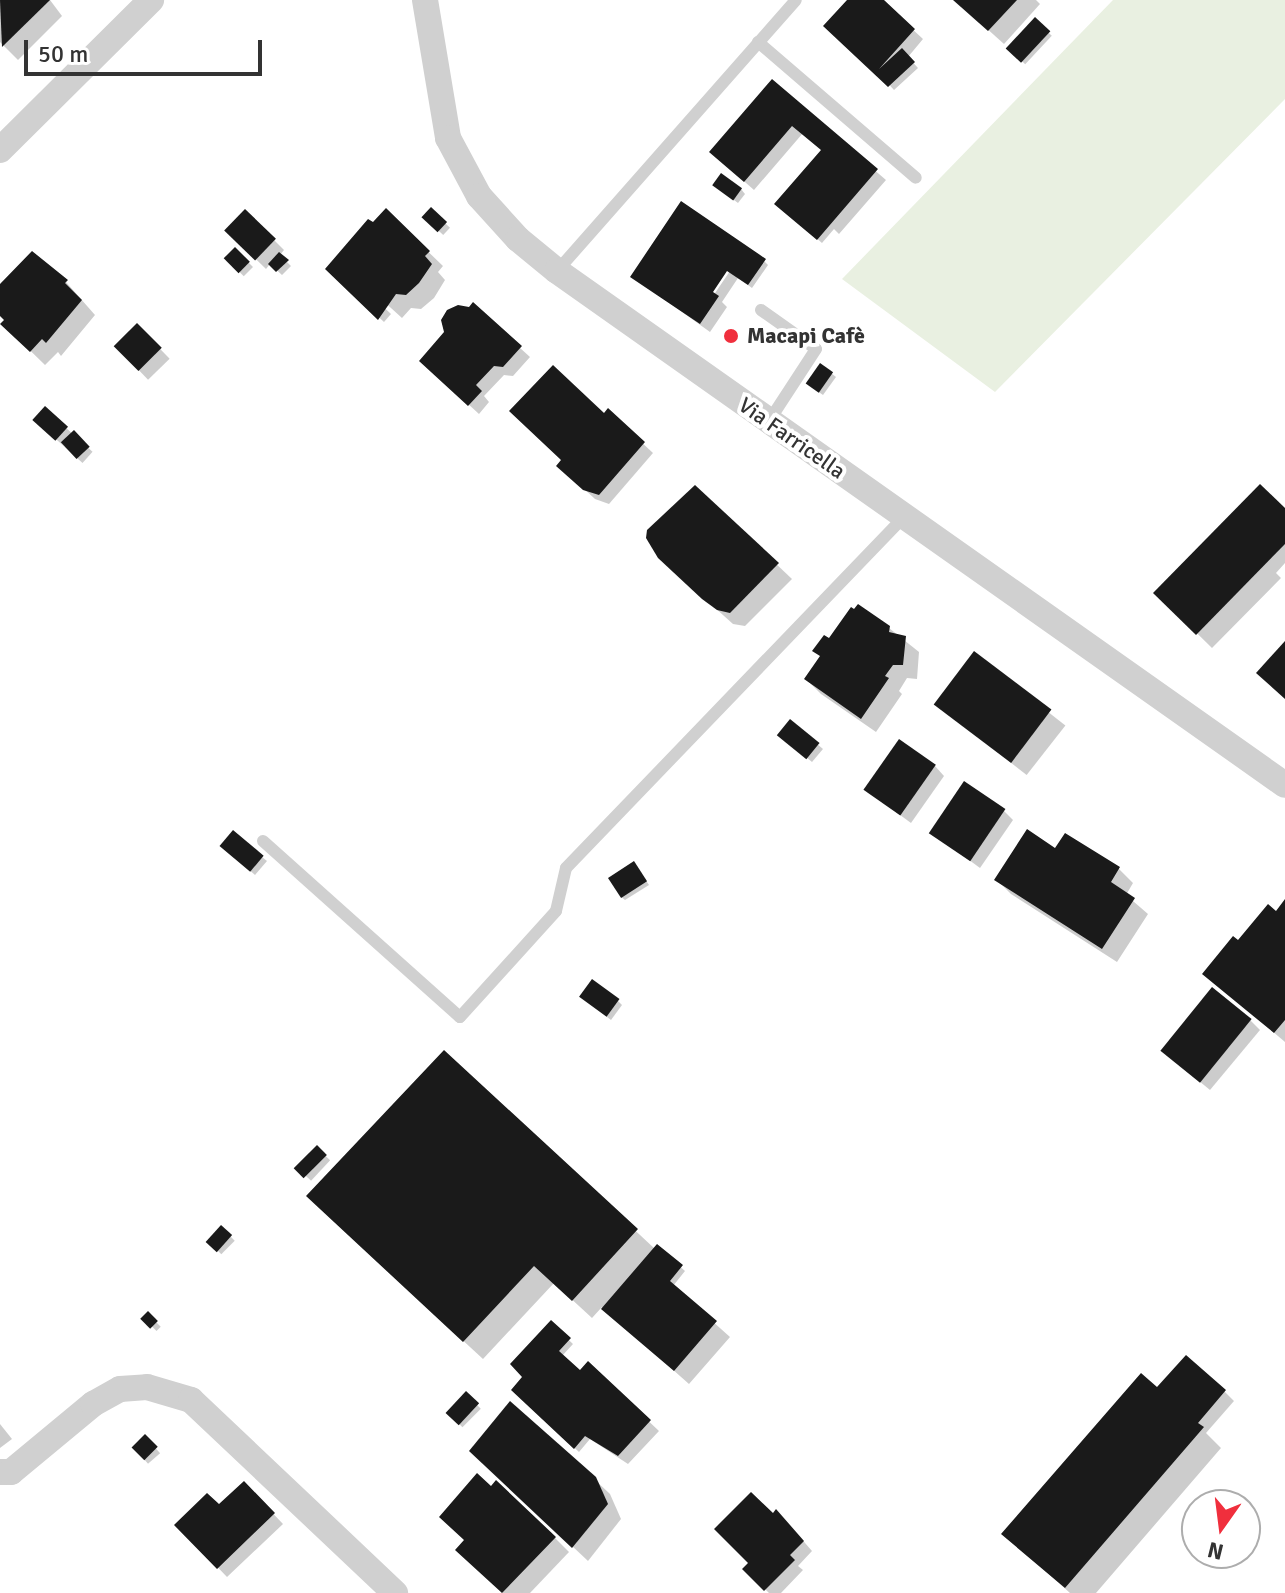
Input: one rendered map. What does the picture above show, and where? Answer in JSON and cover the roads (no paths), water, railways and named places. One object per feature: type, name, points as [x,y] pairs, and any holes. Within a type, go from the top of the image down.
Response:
[{"type":"street","points":[[0,150],[151,0]]},
{"type":"street","name":"Via Farricella","points":[[425,0],[448,138],[479,196],[518,239],[557,271],[1285,785]]},
{"type":"street","points":[[0,1472],[11,1472],[93,1404],[120,1389],[147,1387],[191,1400],[395,1593]]},
{"type":"lane","points":[[557,271],[796,0]]},
{"type":"lane","points":[[758,42],[916,178]]},
{"type":"lane","points":[[761,310],[816,349],[769,421]]},
{"type":"lane","points":[[263,841],[460,1017],[556,911],[566,868],[904,517]]},
{"type":"place","name":"Macapi Cafè","points":[[731,336]]}]
